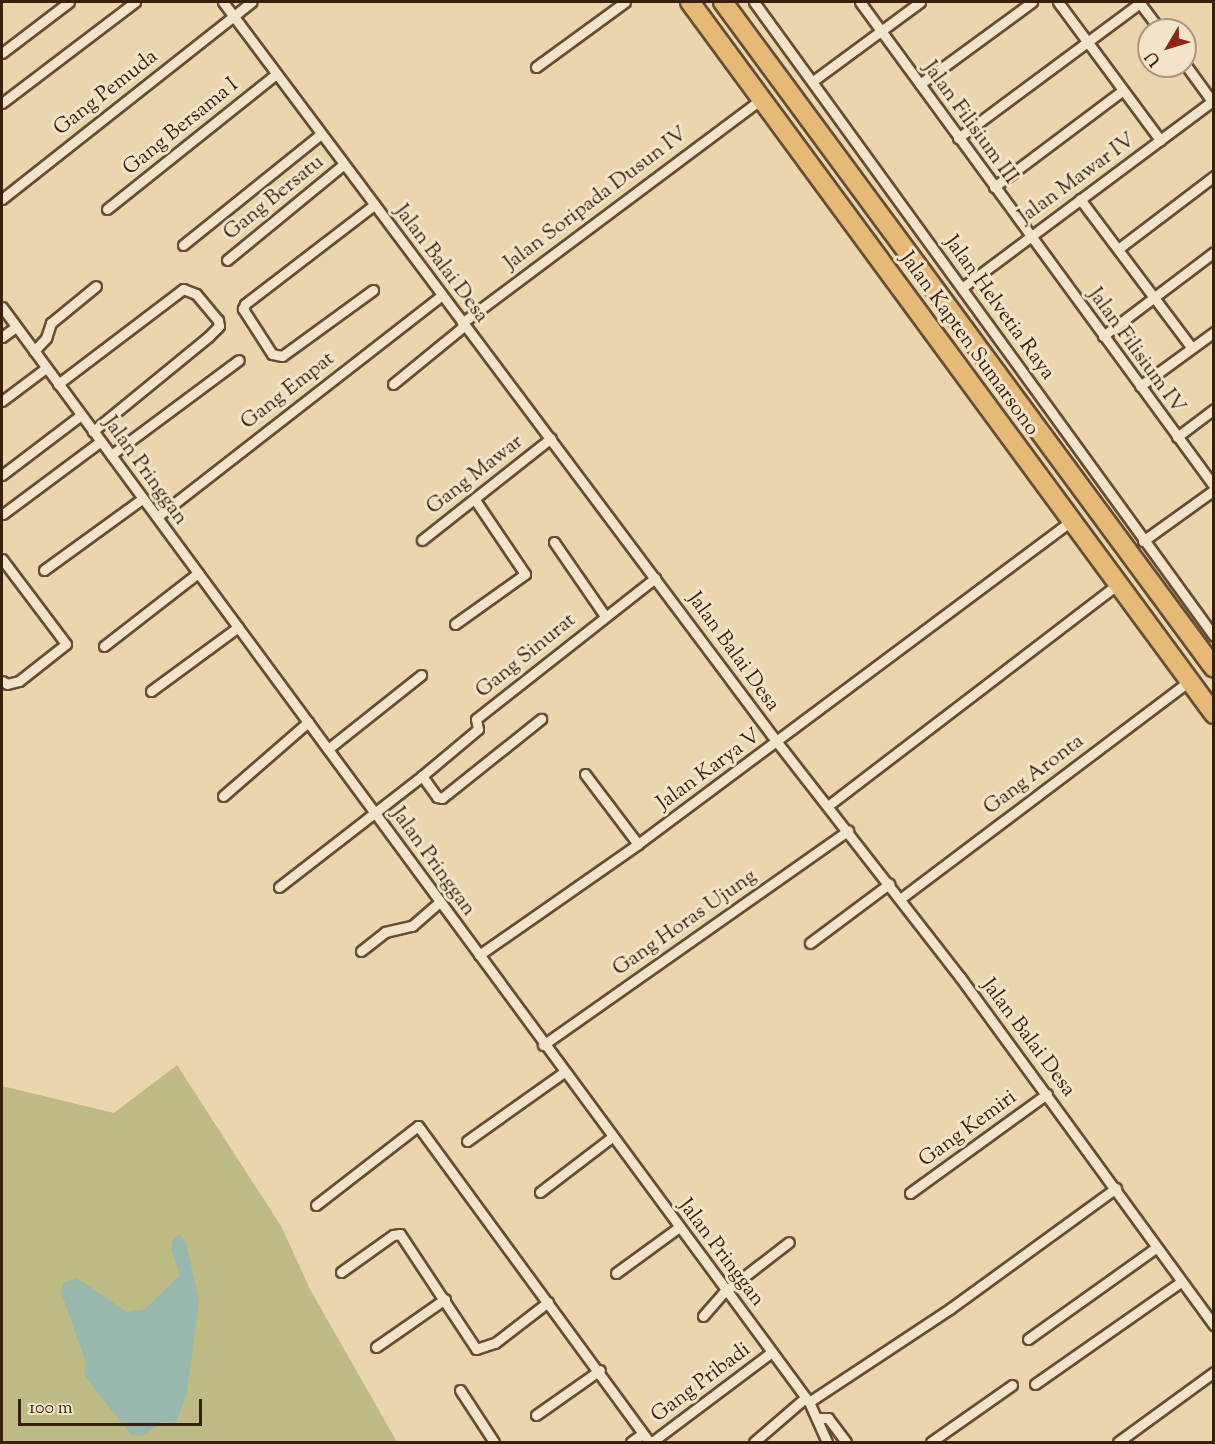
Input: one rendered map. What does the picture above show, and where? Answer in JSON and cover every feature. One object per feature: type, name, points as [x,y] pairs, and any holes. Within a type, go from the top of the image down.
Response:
[{"type":"highway","name":"Jalan Kapten Sumarsono","points":[[690,2],[757,102],[840,207],[1214,714]]},
{"type":"highway","name":"Jalan Kapten Sumarsono","points":[[723,2],[1214,668]]},
{"type":"highway","points":[[840,207],[862,190]]},
{"type":"street","points":[[2,53],[69,2]]},
{"type":"street","points":[[2,103],[135,2]]},
{"type":"street","name":"Jalan Balai Desa","points":[[223,2],[777,742],[829,805],[1047,1094],[1214,1325]]},
{"type":"street","name":"Gang Pemuda","points":[[2,199],[251,2]]},
{"type":"street","points":[[536,67],[625,2]]},
{"type":"street","name":"Jalan Helvetia Raya","points":[[754,2],[1214,636]]},
{"type":"street","name":"Jalan Filisium III","points":[[860,2],[1029,236]]},
{"type":"street","points":[[813,81],[920,2]]},
{"type":"street","points":[[920,84],[1032,2]]},
{"type":"street","points":[[1058,2],[1160,140]]},
{"type":"street","points":[[958,138],[1140,2],[1151,18]]},
{"type":"street","name":"Gang Bersama I","points":[[107,209],[276,74]]},
{"type":"street","points":[[1195,78],[1213,102]]},
{"type":"street","points":[[994,187],[1123,90]]},
{"type":"street","name":"Jalan Soripada Dusun IV","points":[[393,384],[463,324],[757,102]]},
{"type":"street","name":"Jalan Mawar IV","points":[[963,287],[1213,102]]},
{"type":"street","points":[[183,245],[321,134]]},
{"type":"street","name":"Gang Bersatu","points":[[227,260],[344,164]]},
{"type":"street","points":[[1118,249],[1214,176]]},
{"type":"street","points":[[1080,199],[1192,348]]},
{"type":"street","points":[[373,290],[282,356],[273,354],[243,309],[245,304],[374,205]]},
{"type":"street","name":"Jalan Filisium IV","points":[[1029,236],[1214,488]]},
{"type":"street","points":[[1103,336],[1214,252]]},
{"type":"street","points":[[34,351],[46,338],[51,323],[96,286]]},
{"type":"street","points":[[58,384],[183,289],[196,294],[218,320],[219,326],[208,337],[93,431]]},
{"type":"street","name":"Gang Empat","points":[[157,518],[442,295]]},
{"type":"street","name":"Jalan Pringgan","points":[[2,307],[543,1045],[807,1400],[827,1443]]},
{"type":"street","points":[[2,337],[16,327]]},
{"type":"street","points":[[1140,386],[1214,332]]},
{"type":"street","points":[[111,455],[239,360]]},
{"type":"street","points":[[2,401],[46,368]]},
{"type":"street","points":[[1177,437],[1214,409]]},
{"type":"street","points":[[2,475],[81,415]]},
{"type":"street","name":"Gang Mawar","points":[[422,540],[551,438]]},
{"type":"street","points":[[3,514],[100,441]]},
{"type":"street","points":[[1143,541],[1214,488]]},
{"type":"street","points":[[44,570],[143,498]]},
{"type":"street","points":[[455,624],[525,574],[475,500]]},
{"type":"street","name":"Jalan Karya V","points":[[479,956],[777,742],[1071,521]]},
{"type":"street","points":[[554,542],[605,616]]},
{"type":"street","points":[[2,559],[66,644],[19,681],[7,684],[2,681]]},
{"type":"street","points":[[104,645],[198,573]]},
{"type":"street","name":"Gang Sinurat","points":[[279,887],[422,776],[478,729],[476,719],[655,578]]},
{"type":"street","points":[[829,805],[1118,584]]},
{"type":"street","points":[[151,691],[238,627]]},
{"type":"street","points":[[328,749],[420,675]]},
{"type":"street","name":"Gang Aronta","points":[[900,898],[1189,681]]},
{"type":"street","points":[[422,776],[437,797],[442,798],[541,718]]},
{"type":"street","points":[[223,796],[308,722]]},
{"type":"street","points":[[585,774],[638,844]]},
{"type":"street","name":"Gang Horas Ujung","points":[[543,1045],[848,831]]},
{"type":"street","points":[[810,943],[889,884]]},
{"type":"street","points":[[361,951],[385,932],[412,926],[440,902]]},
{"type":"street","points":[[467,1141],[564,1072]]},
{"type":"street","name":"Gang Kemiri","points":[[910,1193],[1047,1094]]},
{"type":"street","points":[[316,1205],[418,1126],[600,1370],[642,1434],[651,1443]]},
{"type":"street","points":[[540,1192],[612,1137]]},
{"type":"street","points":[[754,1443],[807,1400],[951,1308],[1116,1188]]},
{"type":"street","points":[[616,1273],[679,1227]]},
{"type":"street","points":[[341,1272],[393,1235],[400,1234],[476,1349],[495,1343],[548,1302]]},
{"type":"street","points":[[703,1316],[727,1290],[789,1242]]},
{"type":"street","points":[[1028,1338],[1156,1247]]},
{"type":"street","points":[[1035,1384],[1182,1281]]},
{"type":"street","points":[[376,1347],[445,1299]]},
{"type":"street","name":"Gang Pribadi","points":[[651,1443],[772,1352]]},
{"type":"street","points":[[536,1415],[600,1370]]},
{"type":"street","points":[[1118,1443],[1214,1372]]},
{"type":"street","points":[[931,1443],[1012,1385]]},
{"type":"street","points":[[460,1390],[494,1443]]},
{"type":"street","points":[[817,1418],[828,1418],[846,1443]]},
{"type":"street","points":[[631,1443],[642,1434]]},
{"type":"shaded area","points":[[177,1065],[281,1226],[311,1291],[397,1442],[2,1442],[2,1086],[114,1113]]},
{"type":"water","points":[[179,1234],[186,1242],[199,1301],[187,1393],[176,1423],[163,1422],[142,1436],[131,1435],[84,1375],[86,1363],[61,1292],[64,1282],[77,1278],[127,1312],[145,1309],[180,1275],[171,1250],[172,1241]]}]
